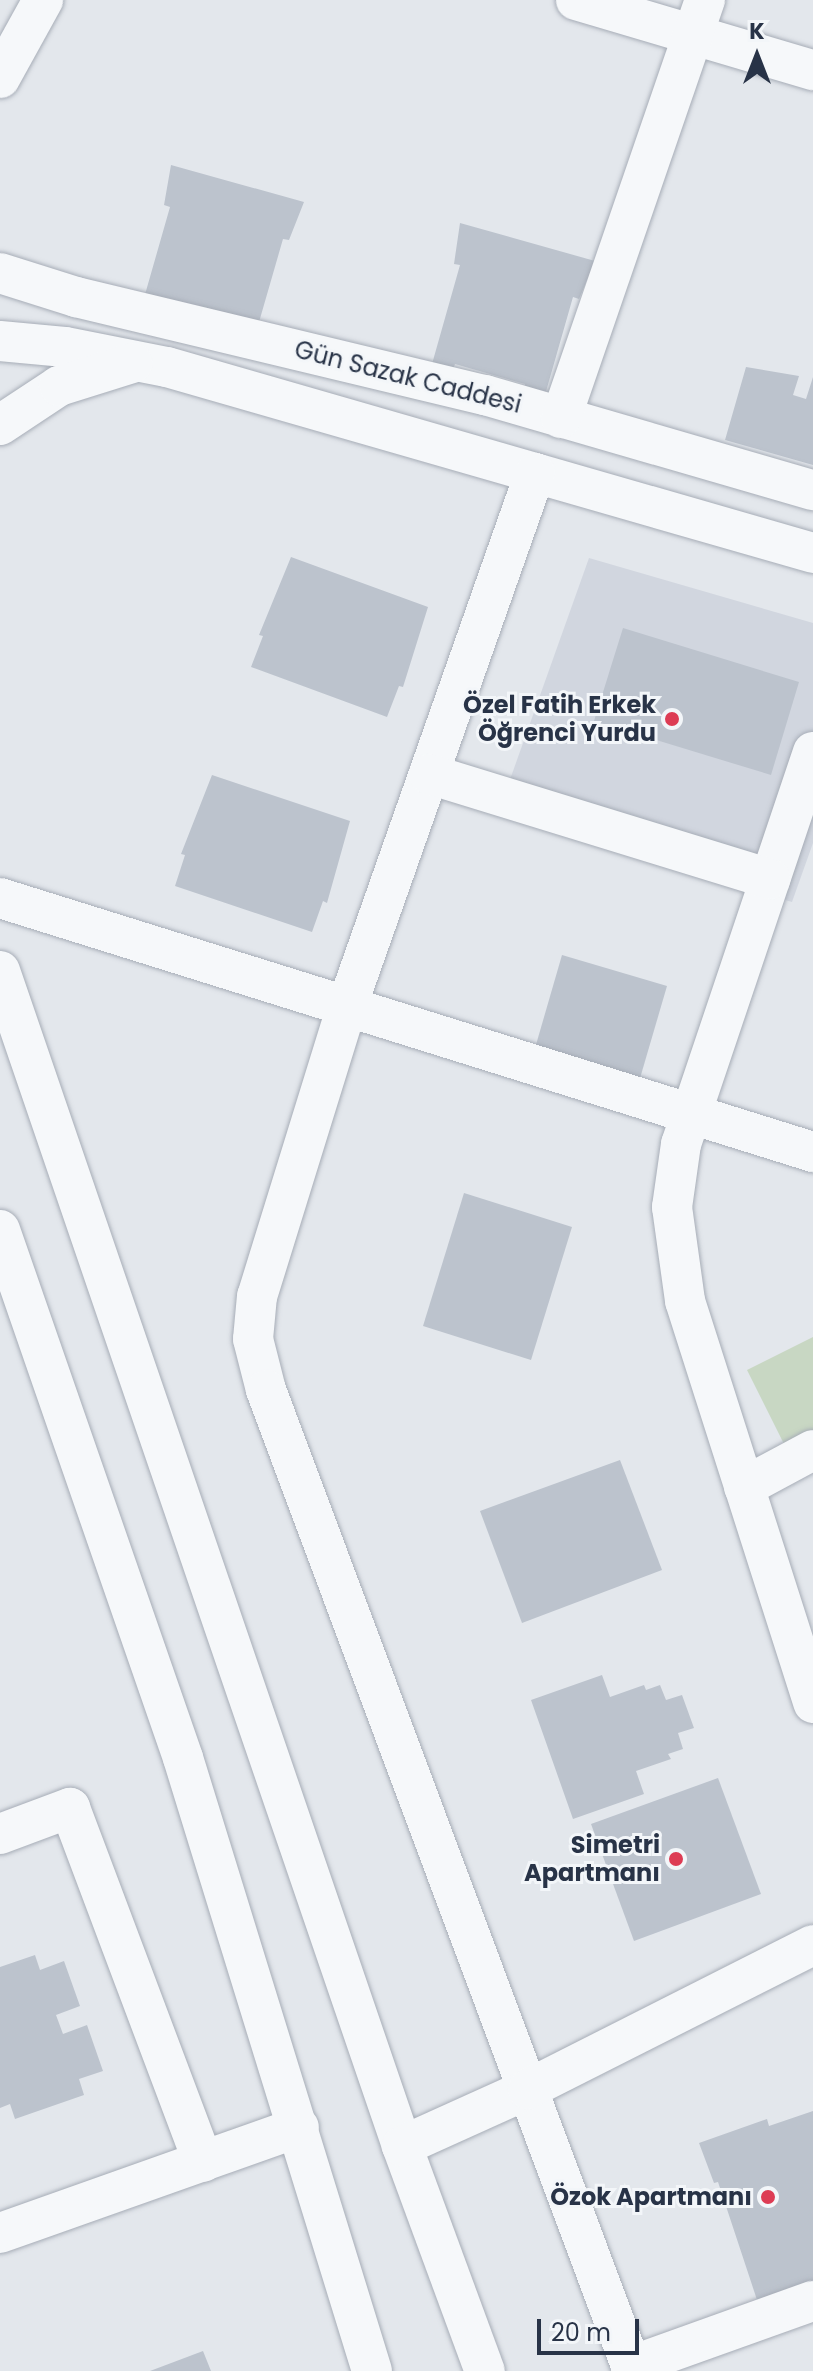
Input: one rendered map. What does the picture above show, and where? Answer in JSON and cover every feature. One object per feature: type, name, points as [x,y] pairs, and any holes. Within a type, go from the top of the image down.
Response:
[{"type":"street","points":[[0,78],[43,0]]},
{"type":"street","points":[[576,0],[699,17],[813,70]]},
{"type":"street","points":[[561,418],[699,17]]},
{"type":"street","name":"Gün Sazak Caddesi","points":[[0,273],[76,297],[561,418],[813,490]]},
{"type":"street","points":[[0,341],[140,361],[813,553]]},
{"type":"street","points":[[0,425],[59,386],[140,361]]},
{"type":"street","points":[[535,473],[347,1006],[257,1296],[257,1365],[632,2368],[813,2301]]},
{"type":"street","points":[[813,752],[691,1114],[674,1191],[678,1270],[813,1703]]},
{"type":"street","points":[[429,774],[770,879]]},
{"type":"street","points":[[0,898],[813,1152]]},
{"type":"street","points":[[0,971],[402,2146],[485,2371]]},
{"type":"street","points":[[0,1230],[183,1758],[372,2371]]},
{"type":"street","points":[[744,1487],[813,1450]]},
{"type":"street","points":[[0,1834],[70,1808],[203,2162]]},
{"type":"street","points":[[402,2146],[809,1956]]},
{"type":"street","points":[[0,2233],[299,2127]]},
{"type":"shaded area","name":"Özel Fatih Erkek Öğrenci Yurdu","points":[[589,558],[813,623],[813,843],[792,902],[497,816]]},
{"type":"green space","points":[[813,1337],[813,1450],[792,1460],[747,1370]]},
{"type":"building","points":[[171,165],[304,202],[289,240],[283,239],[255,336],[142,305],[170,207],[164,205]]},
{"type":"building","points":[[460,223],[595,261],[579,299],[573,297],[545,395],[524,389],[525,384],[455,364],[453,369],[432,364],[460,265],[454,264]]},
{"type":"building","points":[[746,367],[799,376],[793,395],[806,399],[813,377],[813,465],[725,440]]},
{"type":"building","points":[[291,557],[428,607],[403,687],[399,686],[387,717],[251,667],[263,636],[259,635]]},
{"type":"building","points":[[623,628],[799,682],[771,775],[594,721]]},
{"type":"building","points":[[212,775],[350,821],[327,903],[323,901],[312,932],[175,886],[185,855],[181,854]]},
{"type":"building","points":[[562,955],[667,986],[636,1092],[531,1062]]},
{"type":"building","points":[[464,1193],[572,1227],[531,1360],[423,1326]]},
{"type":"building","points":[[620,1460],[662,1570],[522,1623],[480,1511]]},
{"type":"building","points":[[602,1675],[610,1697],[644,1685],[646,1690],[660,1685],[666,1700],[682,1695],[694,1728],[678,1733],[683,1749],[668,1754],[671,1759],[636,1771],[644,1794],[573,1819],[531,1700]]},
{"type":"building","name":"Simetri Apartmanı","points":[[718,1778],[761,1894],[634,1941],[591,1824]]},
{"type":"building","points":[[35,1955],[40,1970],[64,1961],[80,2006],[56,2015],[63,2034],[87,2025],[103,2071],[79,2079],[84,2095],[15,2119],[10,2104],[0,2108],[0,1967]]},
{"type":"building","name":"Özok Apartmanı","points":[[813,2111],[813,2287],[759,2306],[718,2182],[714,2183],[699,2143],[767,2119],[769,2126]]},
{"type":"building","points":[[203,2351],[211,2371],[150,2371]]},
{"type":"place","name":"Özel Fatih Erkek Öğrenci Yurdu","points":[[672,719]]},
{"type":"place","name":"Simetri Apartmanı","points":[[676,1859]]},
{"type":"place","name":"Özok Apartmanı","points":[[768,2197]]}]
